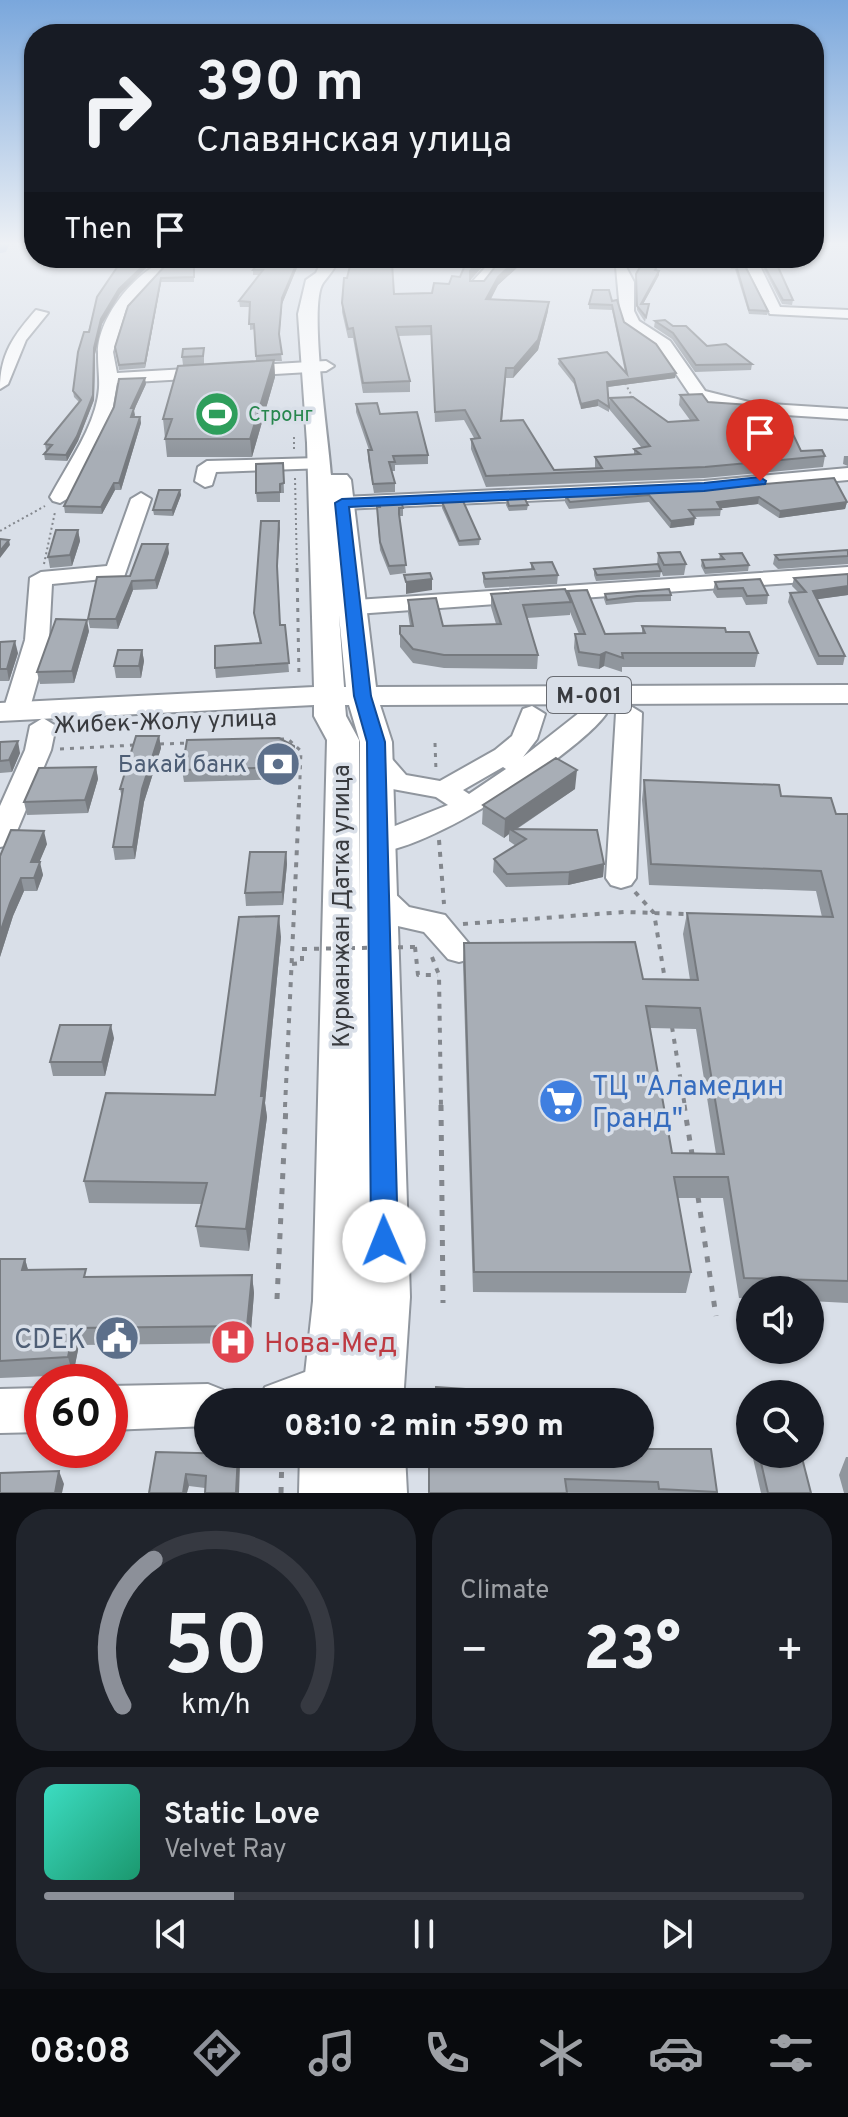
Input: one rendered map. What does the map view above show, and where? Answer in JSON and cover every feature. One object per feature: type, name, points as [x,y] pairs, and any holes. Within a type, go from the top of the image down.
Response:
[{"type":"main road","name":"Курманжан Датка улица","points":[[322,313],[307,464],[347,706],[376,742],[385,1297],[377,1369],[393,1388]]},
{"type":"main road","name":"Курманжан Датка улица","points":[[318,367],[342,503],[356,607],[343,740],[338,1301],[329,1388]]},
{"type":"main road","name":"М-001","points":[[347,706],[848,694]]},
{"type":"main road","name":"М-001","points":[[347,706],[532,714],[848,711]]},
{"type":"main road","name":"Жибек-Жолу улица","points":[[5,717],[347,706]]},
{"type":"main road","name":"Жибек-Жолу улица","points":[[5,717],[41,738],[347,706]]},
{"type":"main road","points":[[327,1468],[327,1493]]},
{"type":"main road","points":[[378,1468],[379,1493]]},
{"type":"street","points":[[0,384],[19,339],[41,313]]},
{"type":"street","points":[[60,497],[103,412],[110,378],[105,352],[118,313]]},
{"type":"street","points":[[628,313],[633,324],[664,344],[699,395],[753,408],[848,414]]},
{"type":"street","points":[[816,313],[848,314]]},
{"type":"street","points":[[110,378],[318,367]]},
{"type":"street","points":[[205,481],[207,467],[307,464]]},
{"type":"street","points":[[342,503],[704,487],[848,474]]},
{"type":"street","points":[[5,717],[37,640],[41,578],[116,572],[141,499]]},
{"type":"street","points":[[356,607],[848,573]]},
{"type":"street","points":[[621,878],[629,713]]},
{"type":"street","points":[[377,844],[469,807],[514,762],[532,714]]},
{"type":"street","points":[[444,790],[514,762],[593,714]]},
{"type":"street","points":[[0,838],[41,738]]},
{"type":"street","points":[[376,757],[397,782],[444,790],[469,807]]},
{"type":"street","points":[[378,895],[400,916],[434,923],[447,942]]},
{"type":"street","points":[[128,1407],[194,1405]]},
{"type":"street","points":[[0,1411],[24,1410]]},
{"type":"path","points":[[618,401],[632,396],[623,377]]},
{"type":"path","points":[[294,437],[307,464],[300,677],[294,680]]},
{"type":"path","points":[[0,531],[60,497]]},
{"type":"path","points":[[41,578],[60,497]]},
{"type":"path","points":[[41,738],[195,743]]},
{"type":"path","points":[[273,739],[288,739],[301,751],[277,1299]]},
{"type":"path","points":[[438,833],[445,918]]},
{"type":"path","points":[[621,878],[654,913],[666,990]]},
{"type":"path","points":[[443,1303],[439,975],[447,942],[654,913],[700,915]]},
{"type":"path","points":[[291,964],[302,963],[302,949],[415,947],[418,975],[439,975]]},
{"type":"path","points":[[671,1021],[693,1161]]},
{"type":"path","points":[[697,1192],[716,1316]]},
{"type":"path","points":[[281,1493],[282,1468]]},
{"type":"building","points":[[93,313],[105,313],[94,348],[93,395],[66,455],[44,454],[52,445],[45,444],[81,400],[73,391],[78,352],[84,332],[89,332]]},
{"type":"building","points":[[126,313],[154,313],[145,363],[119,365],[115,347]]},
{"type":"building","points":[[250,313],[281,313],[279,334],[282,354],[256,356],[254,324],[249,324]]},
{"type":"building","points":[[344,313],[546,313],[538,340],[514,368],[506,368],[501,421],[523,420],[554,470],[602,468],[595,457],[640,454],[634,449],[650,446],[610,398],[633,397],[668,422],[698,420],[680,395],[702,394],[708,402],[780,407],[801,451],[822,450],[825,456],[705,467],[486,476],[471,439],[480,438],[465,410],[435,412],[431,326],[396,327],[410,381],[363,383],[353,328],[348,329]]},
{"type":"building","points":[[614,313],[621,313],[624,322],[656,344],[676,373],[607,382],[609,407],[598,400],[581,404],[574,379],[559,359],[607,352],[627,374]]},
{"type":"building","points":[[665,320],[673,326],[686,326],[707,346],[726,344],[752,364],[696,365],[673,333],[655,321]]},
{"type":"building","points":[[204,348],[203,356],[182,357],[183,349]]},
{"type":"building","name":"Стронг","points":[[274,360],[250,439],[165,439],[172,419],[163,419],[178,366]]},
{"type":"building","points":[[145,378],[131,408],[134,408],[131,417],[140,417],[119,483],[114,483],[101,507],[64,506],[114,407],[119,379]]},
{"type":"building","points":[[377,403],[380,414],[417,412],[428,455],[393,456],[395,462],[389,462],[395,483],[373,484],[368,450],[372,450],[356,404]]},
{"type":"building","points":[[283,463],[284,483],[280,484],[280,492],[256,493],[256,464]]},
{"type":"building","points":[[834,478],[847,502],[780,511],[759,497],[717,502],[721,509],[689,510],[695,518],[671,521],[649,495],[570,502],[565,495],[705,489]]},
{"type":"building","points":[[159,490],[180,490],[172,510],[153,510]]},
{"type":"building","points":[[507,499],[525,499],[528,505],[509,506]]},
{"type":"building","points":[[401,501],[403,508],[399,508],[399,514],[406,565],[389,566],[380,542],[377,507],[380,507],[379,502]]},
{"type":"building","points":[[463,501],[480,539],[459,541],[442,502]]},
{"type":"building","points":[[261,521],[279,521],[277,566],[280,625],[285,625],[289,663],[215,668],[215,646],[261,643],[254,613]]},
{"type":"building","points":[[56,530],[78,530],[70,555],[48,557]]},
{"type":"building","points":[[0,539],[9,540],[0,551]]},
{"type":"building","points":[[142,544],[168,544],[155,580],[132,581],[116,619],[88,619],[97,577],[130,576]]},
{"type":"building","points":[[848,550],[848,556],[779,560],[775,555]]},
{"type":"building","points":[[680,552],[686,564],[664,565],[658,553]]},
{"type":"building","points":[[742,553],[749,565],[705,568],[702,560],[724,559],[720,554]]},
{"type":"building","points":[[552,562],[558,575],[485,579],[483,573],[534,569],[531,563]]},
{"type":"building","points":[[658,564],[661,571],[597,575],[594,569]]},
{"type":"building","points":[[430,573],[432,579],[406,582],[404,575]]},
{"type":"building","points":[[848,574],[848,586],[813,591],[845,656],[819,656],[790,593],[806,592],[794,578]]},
{"type":"building","points":[[760,579],[768,595],[747,596],[743,588],[718,589],[715,582]]},
{"type":"building","points":[[565,589],[571,602],[523,605],[538,655],[444,655],[413,649],[400,634],[400,626],[413,626],[408,600],[436,598],[443,626],[501,624],[491,594]]},
{"type":"building","points":[[669,589],[671,595],[607,600],[605,594]]},
{"type":"building","points":[[587,590],[605,634],[645,633],[642,626],[725,628],[726,632],[749,632],[758,653],[622,653],[623,658],[606,652],[600,655],[579,652],[575,634],[585,634],[568,591]]},
{"type":"building","points":[[56,619],[87,620],[72,671],[37,672]]},
{"type":"building","points":[[15,641],[7,669],[0,669],[0,642]]},
{"type":"building","points":[[118,650],[142,650],[139,666],[114,666]]},
{"type":"building","points":[[136,736],[159,736],[142,789],[133,847],[113,847],[123,789],[120,789]]},
{"type":"building","points":[[279,738],[294,746],[292,767],[182,770],[187,740]]},
{"type":"building","points":[[18,741],[9,760],[0,761],[0,742]]},
{"type":"building","points":[[556,758],[577,770],[505,819],[483,805]]},
{"type":"building","points":[[96,767],[85,800],[24,802],[39,768]]},
{"type":"building","points":[[644,780],[779,785],[781,796],[831,798],[836,814],[848,814],[848,1281],[824,1280],[824,1276],[744,1276],[728,1177],[674,1177],[691,1272],[474,1272],[464,943],[635,942],[643,979],[698,980],[687,913],[833,917],[821,871],[651,864]],"holes":[[[646,1006],[700,1008],[724,1154],[672,1153]]]},
{"type":"building","points":[[510,829],[597,830],[604,864],[569,872],[507,874],[494,859],[526,839]]},
{"type":"building","points":[[11,830],[44,831],[31,862],[40,862],[34,878],[21,878],[0,933],[0,856]]},
{"type":"building","points":[[250,852],[286,852],[282,892],[245,893]]},
{"type":"building","points":[[279,916],[261,1096],[264,1096],[246,1229],[196,1226],[207,1183],[84,1181],[106,1093],[215,1095],[239,917]]},
{"type":"building","points":[[60,1025],[111,1025],[102,1062],[50,1062]]},
{"type":"building","points":[[0,1259],[25,1259],[22,1270],[86,1269],[84,1277],[252,1275],[247,1326],[74,1328],[68,1357],[0,1361]]},
{"type":"building","points":[[654,1449],[711,1449],[717,1492],[659,1489],[658,1482],[565,1479],[567,1493],[429,1493],[429,1468],[654,1468]]},
{"type":"building","points":[[156,1452],[194,1453],[194,1468],[237,1468],[236,1493],[205,1493],[206,1476],[186,1474],[183,1493],[149,1493]]},
{"type":"building","points":[[762,1468],[805,1468],[811,1493],[768,1493]]},
{"type":"building","points":[[59,1471],[55,1493],[0,1493],[0,1473]]},
{"type":"place","name":"Стронг","points":[[217,414]]},
{"type":"place","name":"Бакай банк","points":[[278,764]]},
{"type":"place","name":"ТЦ \"Аламедин Гранд\"","points":[[561,1101]]},
{"type":"place","name":"CDEK","points":[[117,1338]]},
{"type":"place","name":"Нова-Мед","points":[[233,1342]]},
{"type":"route","points":[[384,1241],[376,742],[365,716],[362,696],[356,607],[342,503],[704,487],[760,481]]}]
